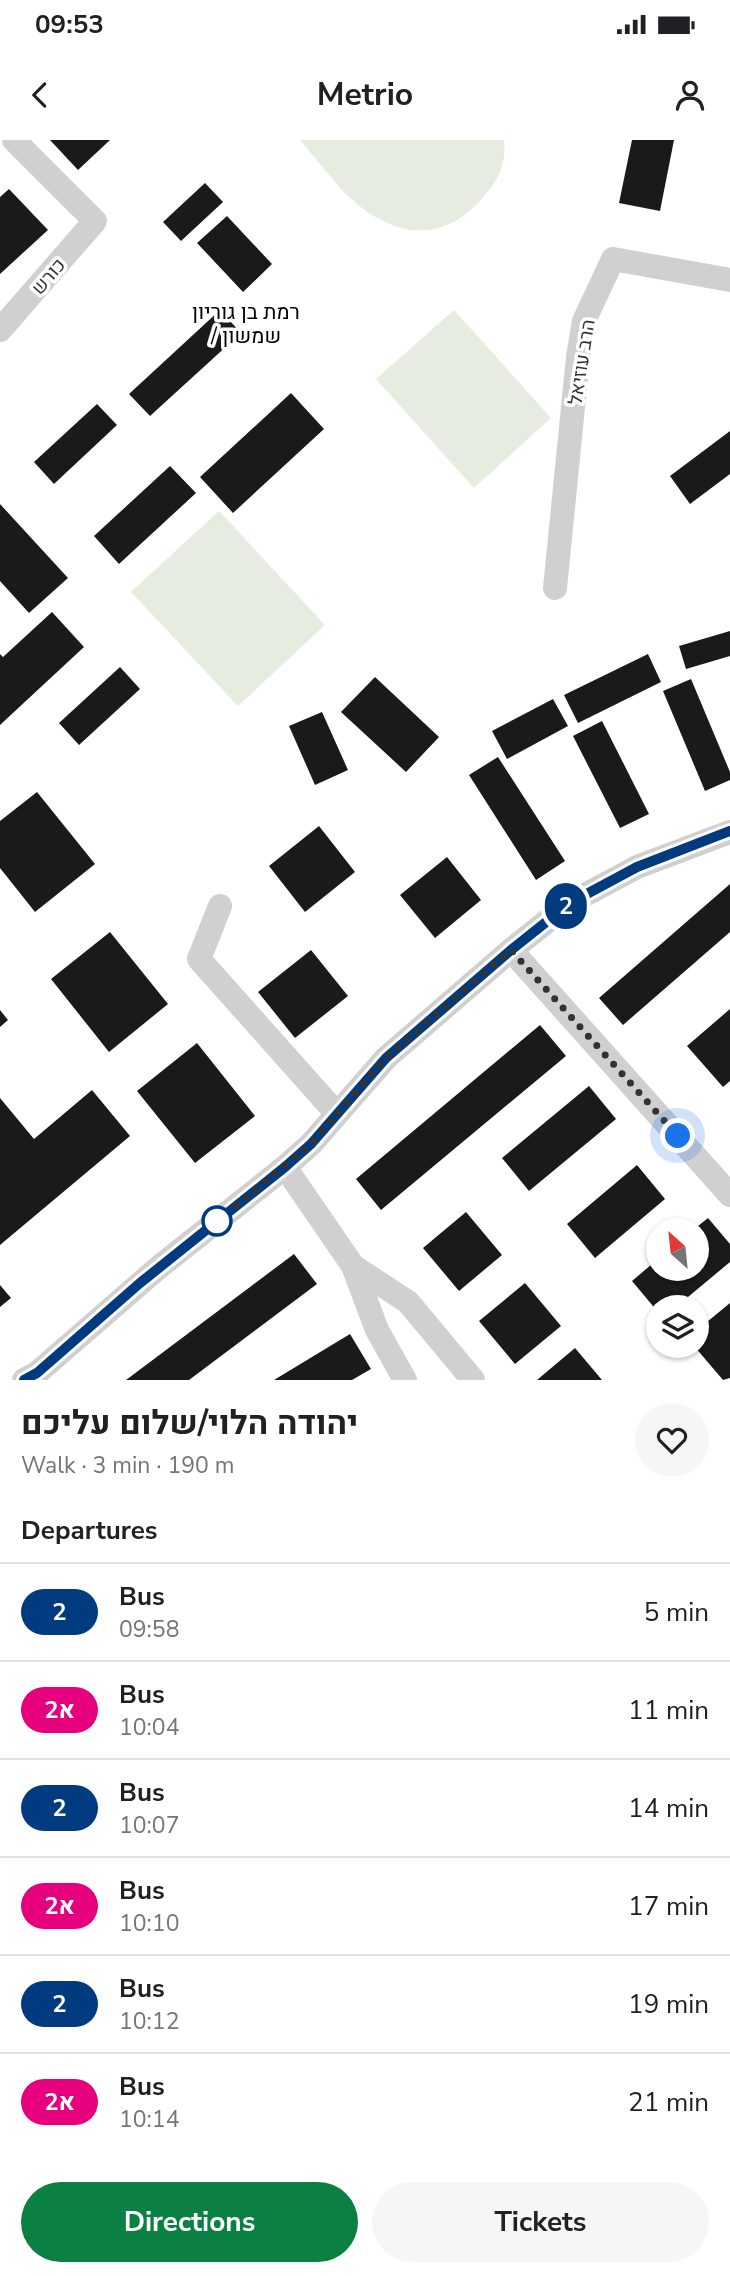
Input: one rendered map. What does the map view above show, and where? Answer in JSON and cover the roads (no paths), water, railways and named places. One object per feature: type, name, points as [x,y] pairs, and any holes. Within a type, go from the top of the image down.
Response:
[{"type":"street","name":"כורש","points":[[0,330],[95,221],[14,140]]},
{"type":"street","name":"הרב עוזיאל","points":[[555,588],[584,320],[613,259],[730,280]]},
{"type":"street","points":[[34,1378],[149,1275],[311,1144],[386,1058],[570,903],[637,867],[730,831]]},
{"type":"street","points":[[220,906],[199,959],[337,1114]]},
{"type":"street","points":[[511,950],[730,1195]]},
{"type":"street","points":[[285,1167],[353,1266],[377,1330],[405,1380]]},
{"type":"street","points":[[353,1266],[408,1302],[474,1380]]},
{"type":"district","name":"רמת בן גוריון / שמשון","points":[[246,324]]}]
